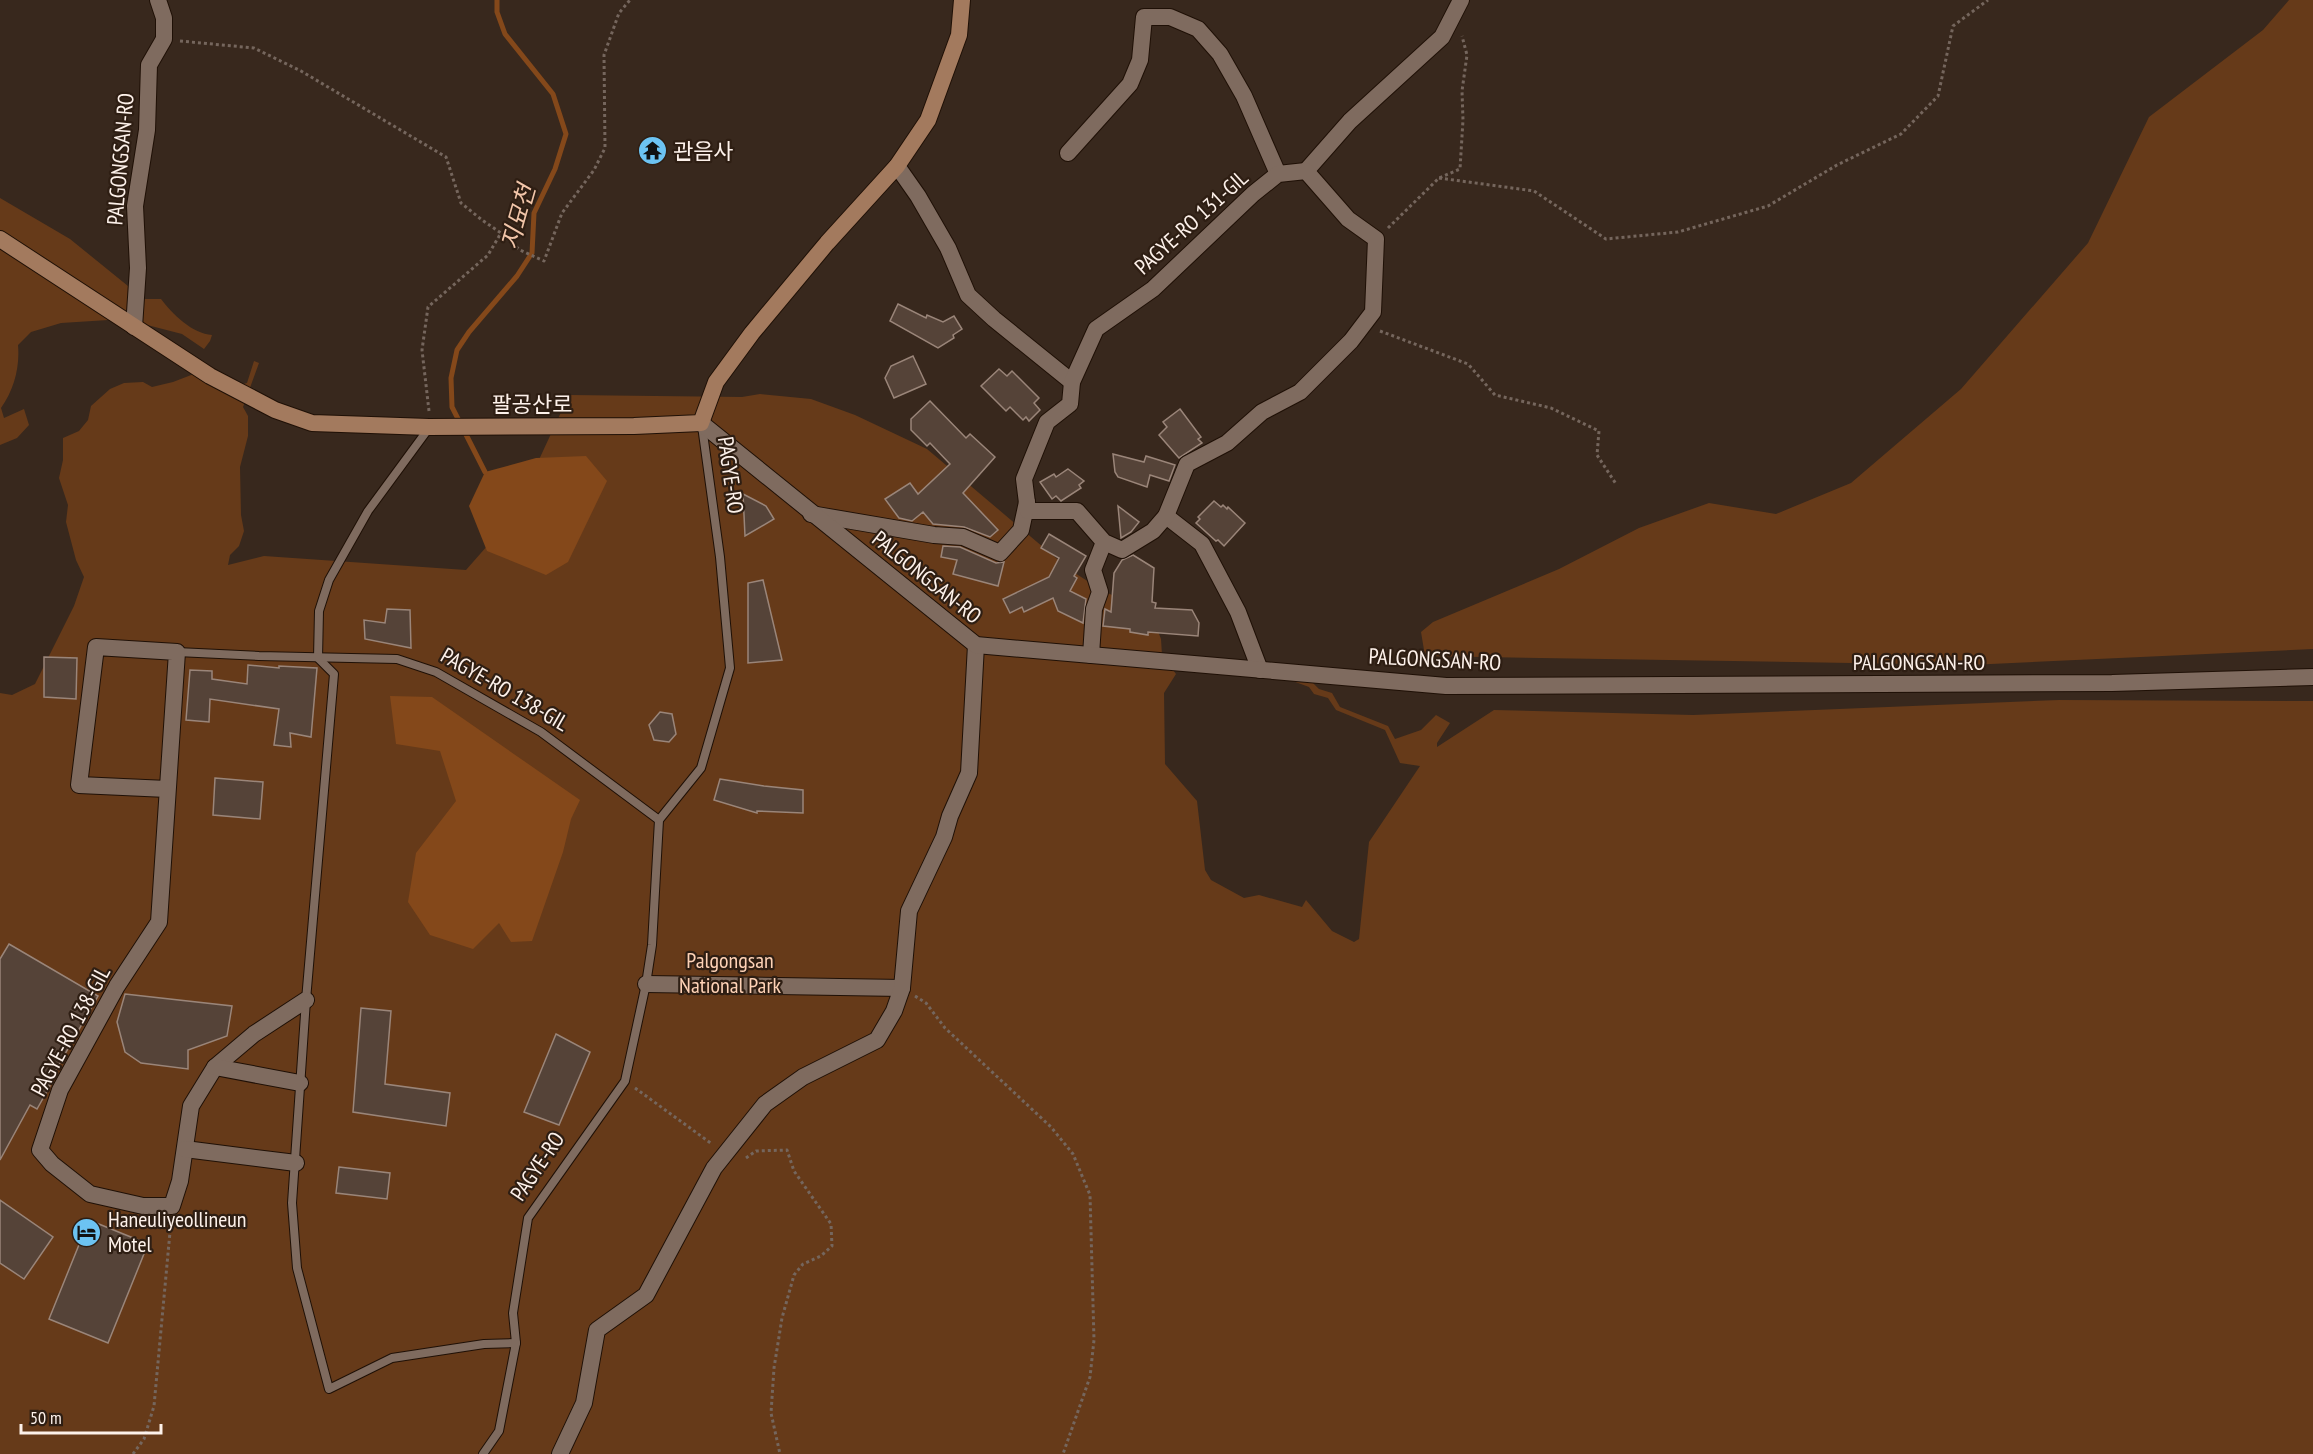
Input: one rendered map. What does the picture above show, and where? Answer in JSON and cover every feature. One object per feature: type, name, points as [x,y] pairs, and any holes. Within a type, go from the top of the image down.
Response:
[{"type":"main road","name":"PAGYE-RO","points":[[701,423],[716,382],[752,333],[827,243],[897,166],[928,120],[959,35],[962,0]]},
{"type":"main road","points":[[0,239],[210,376],[275,410],[312,423],[429,428]]},
{"type":"main road","name":"팔공산로","points":[[429,428],[701,423]]},
{"type":"street","points":[[158,0],[164,18],[164,39]]},
{"type":"street","points":[[1027,502],[1028,511],[1077,512],[1104,542],[1122,550],[1153,531],[1166,516],[1187,464],[1227,443],[1262,412],[1300,392],[1352,341],[1373,312],[1376,239],[1348,219],[1306,171],[1350,121],[1442,37],[1458,5]]},
{"type":"street","points":[[1068,153],[1130,84],[1140,60],[1144,17],[1170,17],[1198,29],[1220,54],[1244,96],[1278,174]]},
{"type":"street","name":"PALGONGSAN-RO","points":[[134,327],[138,268],[135,206],[147,130],[149,65],[164,39]]},
{"type":"street","points":[[897,166],[918,196],[948,248],[968,294],[994,319],[1072,382]]},
{"type":"street","name":"PAGYE-RO 131-GIL","points":[[811,514],[934,535],[963,537],[1000,553],[1021,530],[1027,502],[1024,479],[1047,422],[1070,404],[1072,382],[1096,329],[1153,289],[1253,194],[1278,174],[1306,171]]},
{"type":"street","name":"PALGONGSAN-RO","points":[[701,423],[976,645],[1446,686],[2112,683],[2313,677]]},
{"type":"street","points":[[1166,516],[1202,544],[1238,612],[1260,670]]},
{"type":"street","points":[[1090,655],[1094,609],[1100,592],[1092,570],[1104,542]]},
{"type":"street","points":[[560,1454],[584,1402],[597,1330],[646,1295],[714,1168],[765,1104],[802,1077],[877,1040],[894,1011],[902,988],[909,911],[944,837],[950,816],[969,773],[976,645]]},
{"type":"street","points":[[167,789],[79,784],[96,647],[177,652]]},
{"type":"street","name":"PAGYE-RO 138-GIL","points":[[172,1206],[143,1206],[90,1194],[52,1164],[40,1150],[60,1090],[117,986],[159,922],[177,652]]},
{"type":"street","points":[[646,984],[902,988]]},
{"type":"street","points":[[172,1206],[180,1181],[191,1106],[215,1067],[254,1035],[306,1000]]},
{"type":"street","points":[[215,1067],[300,1083]]},
{"type":"street","points":[[185,1149],[296,1163]]},
{"type":"lane","name":"PAGYE-RO","points":[[483,1454],[500,1431],[516,1343],[513,1313],[528,1218],[625,1081],[652,945],[659,820],[701,768],[730,668],[720,557],[701,423]]},
{"type":"lane","points":[[429,428],[368,512],[329,580],[319,611],[318,658],[334,674],[306,1000],[292,1203],[297,1268],[329,1389],[392,1358],[484,1344],[516,1343]]},
{"type":"lane","name":"PAGYE-RO 138-GIL","points":[[177,652],[397,659],[436,672],[541,732],[659,820]]},
{"type":"path","points":[[164,39],[254,48],[302,71],[446,157],[460,203],[520,250],[544,261],[562,213],[594,170],[605,148],[604,55],[620,13],[630,0]]},
{"type":"path","points":[[1439,178],[1534,191],[1606,238],[1678,232],[1768,206],[1838,165],[1901,134],[1938,96],[1953,26],[1988,0]]},
{"type":"path","points":[[1376,239],[1439,178],[1460,169],[1462,91],[1467,55],[1458,5]]},
{"type":"path","points":[[429,428],[428,393],[422,350],[428,307],[488,255],[501,233]]},
{"type":"path","points":[[1363,325],[1468,364],[1495,395],[1551,408],[1599,431],[1597,455],[1616,484]]},
{"type":"path","points":[[902,988],[926,1003],[945,1028],[1051,1127],[1073,1154],[1090,1195],[1094,1340],[1090,1377],[1062,1454]]},
{"type":"path","points":[[625,1081],[726,1154],[742,1161],[756,1151],[787,1150],[794,1171],[831,1224],[832,1246],[821,1256],[803,1264],[794,1275],[782,1318],[774,1368],[771,1413],[780,1454]]},
{"type":"path","points":[[134,1454],[144,1439],[154,1406],[172,1206]]},
{"type":"green space","points":[[2289,0],[2313,0],[2313,649],[1969,665],[1425,656],[1421,632],[1433,622],[1559,569],[1639,528],[1709,503],[1776,514],[1851,483],[1961,389],[2088,243],[2149,117],[2263,30]]},
{"type":"green space","points":[[0,198],[70,239],[144,299],[161,299],[190,327],[212,335],[210,341],[204,349],[182,334],[124,319],[61,323],[31,332],[18,345],[15,378],[1,408],[4,418],[24,409],[29,425],[17,438],[0,445]]},
{"type":"green space","name":"Palgongsan National Park","points":[[254,361],[259,363],[243,407],[248,416],[248,436],[240,467],[241,515],[244,531],[239,546],[230,555],[228,565],[264,556],[466,570],[488,545],[530,479],[569,395],[742,397],[760,394],[811,399],[855,415],[927,449],[1069,569],[1108,593],[1151,613],[1161,639],[1162,655],[1176,674],[1164,693],[1165,764],[1197,801],[1205,870],[1211,880],[1244,898],[1259,895],[1302,907],[1306,900],[1332,931],[1354,942],[1359,939],[1369,842],[1420,766],[1400,763],[1385,730],[1336,710],[1328,698],[1314,694],[1309,687],[1290,680],[1313,683],[1319,689],[1332,693],[1340,707],[1388,726],[1395,739],[1421,730],[1436,715],[1450,723],[1437,743],[1437,747],[1494,710],[1693,715],[2059,700],[2313,701],[2313,1454],[0,1454],[0,693],[12,695],[35,684],[74,606],[84,577],[76,560],[66,522],[68,505],[59,478],[63,460],[63,438],[79,431],[88,420],[91,406],[110,389],[124,383],[143,382],[152,387],[173,382],[212,367],[232,383],[242,384],[247,383]]},
{"type":"shaded area","points":[[586,456],[607,481],[568,562],[546,575],[487,551],[469,506],[485,472],[536,458]]},
{"type":"shaded area","points":[[390,696],[432,697],[580,800],[571,819],[563,852],[532,941],[511,942],[499,923],[473,949],[430,935],[408,902],[416,853],[456,801],[440,751],[396,744]]},
{"type":"building","points":[[898,304],[926,318],[927,315],[943,322],[954,316],[962,329],[953,335],[954,338],[938,348],[890,321]]},
{"type":"building","points":[[913,356],[926,384],[894,398],[885,378],[891,366]]},
{"type":"building","points":[[999,369],[1007,376],[1012,371],[1039,398],[1034,403],[1040,410],[1029,421],[1026,417],[1023,420],[1010,407],[1006,411],[981,386]]},
{"type":"building","points":[[930,401],[966,438],[970,434],[995,457],[963,493],[998,530],[990,537],[964,527],[933,524],[923,512],[912,521],[899,518],[885,499],[910,483],[918,494],[950,464],[930,443],[927,446],[911,430],[911,419]]},
{"type":"building","points":[[1180,409],[1201,437],[1198,439],[1202,443],[1179,458],[1159,435],[1167,427],[1163,422]]},
{"type":"building","points":[[1113,454],[1144,462],[1146,456],[1175,465],[1169,481],[1150,475],[1147,487],[1118,477],[1115,472]]},
{"type":"building","points":[[1068,469],[1084,481],[1079,485],[1081,488],[1061,501],[1056,496],[1052,499],[1040,482],[1054,474],[1056,477]]},
{"type":"building","points":[[743,494],[766,506],[774,519],[745,536]]},
{"type":"building","points":[[1214,501],[1221,507],[1223,505],[1227,509],[1228,507],[1245,523],[1224,546],[1196,523],[1200,519],[1198,517]]},
{"type":"building","points":[[1118,506],[1139,522],[1131,532],[1121,538]]},
{"type":"building","points":[[1049,534],[1086,556],[1074,576],[1077,578],[1070,591],[1086,599],[1083,623],[1058,611],[1053,598],[1024,612],[1022,607],[1010,613],[1003,599],[1049,577],[1059,558],[1041,548]]},
{"type":"building","points":[[943,546],[960,547],[996,563],[1004,562],[998,586],[953,574],[957,560],[941,557]]},
{"type":"building","points":[[1133,555],[1154,568],[1152,602],[1156,603],[1155,608],[1192,610],[1199,623],[1198,636],[1148,632],[1148,635],[1130,632],[1130,629],[1103,626],[1105,609],[1111,612],[1114,573],[1122,560]]},
{"type":"building","points":[[763,580],[782,660],[748,663],[748,583]]},
{"type":"building","points":[[387,609],[410,610],[411,648],[365,639],[364,620],[385,623]]},
{"type":"building","points":[[44,657],[77,658],[76,699],[44,697]]},
{"type":"building","points":[[248,665],[317,668],[311,737],[290,733],[291,747],[274,745],[279,709],[210,699],[209,722],[186,720],[190,670],[212,671],[212,679],[247,684]]},
{"type":"building","points":[[660,712],[672,714],[676,734],[669,742],[654,740],[649,725]]},
{"type":"building","points":[[215,778],[263,782],[260,819],[213,815]]},
{"type":"building","points":[[720,779],[803,790],[803,813],[757,811],[757,813],[714,800]]},
{"type":"building","points":[[9,944],[98,996],[48,1084],[50,1086],[37,1109],[30,1105],[0,1160],[0,959]]},
{"type":"building","points":[[125,994],[232,1006],[227,1036],[188,1050],[188,1069],[141,1063],[125,1052],[117,1022]]},
{"type":"building","points":[[361,1008],[391,1011],[385,1084],[450,1093],[446,1126],[353,1112]]},
{"type":"building","points":[[556,1034],[590,1052],[559,1125],[524,1112]]},
{"type":"building","points":[[339,1167],[390,1173],[387,1199],[336,1193]]},
{"type":"building","points":[[0,1200],[53,1237],[24,1279],[0,1263]]},
{"type":"building","points":[[89,1220],[148,1244],[108,1343],[49,1319]]},
{"type":"waterway","name":"지묘천","points":[[485,472],[452,407],[451,378],[457,350],[469,332],[517,276],[532,253],[534,213],[555,169],[566,134],[553,94],[505,34],[497,12],[497,0]]},
{"type":"place","name":"관음사","points":[[652,151]]},
{"type":"place","name":"Haneuliyeollineun Motel","points":[[87,1232]]}]
